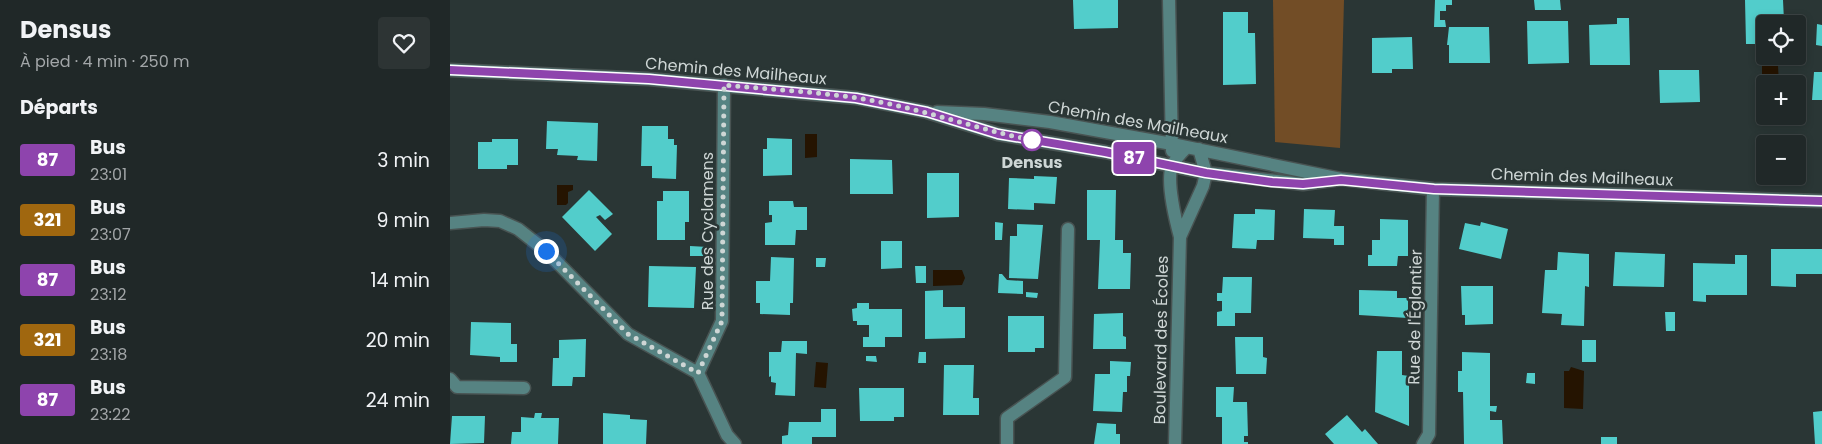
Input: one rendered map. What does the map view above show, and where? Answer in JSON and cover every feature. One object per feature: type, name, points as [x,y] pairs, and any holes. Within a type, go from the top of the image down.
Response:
[{"type":"street","name":"Boulevard des Écoles","points":[[1169,0],[1173,211],[1180,237],[1175,444]]},
{"type":"street","name":"Chemin des Mailheaux","points":[[450,70],[614,77],[724,85],[856,98],[927,112],[998,134],[1206,173],[1303,184],[1341,180]]},
{"type":"street","name":"Rue des Cyclamens","points":[[698,373],[722,321],[724,85]]},
{"type":"street","name":"Chemin des Mailheaux","points":[[927,112],[957,112],[1050,122],[1193,148],[1341,180],[1434,189],[1822,201]]},
{"type":"street","points":[[1172,166],[1193,148],[1206,173]]},
{"type":"street","name":"Boulevard des Écoles","points":[[1180,237],[1203,186],[1206,173]]},
{"type":"street","name":"Rue de l'Églantier","points":[[1422,444],[1429,434],[1434,189]]},
{"type":"street","points":[[450,223],[484,220],[500,221],[518,229],[546,251],[628,334],[698,373],[727,435],[736,444]]},
{"type":"street","points":[[1007,444],[1007,418],[1065,377],[1068,229]]},
{"type":"street","points":[[450,379],[457,387],[524,388]]},
{"type":"shaded area","points":[[1273,0],[1344,0],[1340,148],[1275,142]]},
{"type":"shaded area","points":[[1762,66],[1778,66],[1778,75],[1762,75]]},
{"type":"shaded area","points":[[805,134],[817,134],[817,157],[805,158]]},
{"type":"shaded area","points":[[557,185],[573,185],[573,190],[568,192],[568,203],[566,205],[557,205]]},
{"type":"shaded area","points":[[933,270],[962,270],[965,278],[962,285],[933,286]]},
{"type":"shaded area","points":[[816,362],[828,363],[826,388],[814,387]]},
{"type":"shaded area","points":[[1571,367],[1584,371],[1583,409],[1564,408],[1564,371],[1569,371]]},
{"type":"building","points":[[1073,0],[1118,0],[1118,28],[1074,29]]},
{"type":"building","points":[[1435,0],[1452,0],[1452,5],[1446,5],[1446,11],[1440,11],[1440,20],[1445,20],[1446,27],[1434,27]]},
{"type":"building","points":[[1534,0],[1560,0],[1561,10],[1535,10]]},
{"type":"building","points":[[1745,0],[1783,0],[1784,15],[1756,15],[1756,44],[1746,44]]},
{"type":"building","points":[[1223,12],[1248,12],[1248,33],[1255,33],[1256,84],[1223,85]]},
{"type":"building","points":[[1617,18],[1629,18],[1630,65],[1590,65],[1589,25],[1617,24]]},
{"type":"building","points":[[1527,21],[1568,21],[1569,63],[1528,64]]},
{"type":"building","points":[[1817,24],[1822,25],[1822,46],[1816,45]]},
{"type":"building","points":[[1449,27],[1489,27],[1490,63],[1449,63],[1449,45],[1447,45]]},
{"type":"building","points":[[1412,37],[1413,69],[1392,69],[1392,73],[1372,73],[1372,38]]},
{"type":"building","points":[[1659,70],[1699,70],[1700,102],[1660,103]]},
{"type":"building","points":[[1814,72],[1822,72],[1822,100],[1812,100]]},
{"type":"building","points":[[547,121],[598,123],[597,161],[577,160],[578,156],[557,155],[558,149],[546,149]]},
{"type":"building","points":[[642,126],[668,126],[668,139],[674,139],[674,145],[677,145],[676,179],[652,178],[652,166],[641,166]]},
{"type":"building","points":[[767,138],[792,139],[792,175],[763,176],[763,149],[767,149]]},
{"type":"building","points":[[492,139],[518,139],[518,165],[507,165],[507,169],[478,169],[478,142],[492,142]]},
{"type":"building","points":[[850,159],[892,160],[893,194],[850,194]]},
{"type":"building","points":[[927,173],[959,173],[959,217],[927,218]]},
{"type":"building","points":[[1034,176],[1057,177],[1055,204],[1034,203],[1034,210],[1008,209],[1009,178],[1034,179]]},
{"type":"building","points":[[589,190],[613,214],[605,220],[600,215],[596,217],[612,234],[595,251],[562,217]]},
{"type":"building","points":[[1087,190],[1116,190],[1115,240],[1123,240],[1123,253],[1131,253],[1130,289],[1098,289],[1100,240],[1087,240]]},
{"type":"building","points":[[663,191],[689,191],[689,222],[685,222],[685,240],[657,240],[657,201],[663,201]]},
{"type":"building","points":[[769,201],[793,201],[794,207],[807,207],[807,230],[796,230],[795,245],[765,245],[765,223],[772,222],[772,215],[769,215]]},
{"type":"building","points":[[1255,209],[1275,210],[1274,240],[1257,240],[1256,249],[1232,248],[1234,214],[1255,214]]},
{"type":"building","points":[[1304,209],[1335,210],[1334,226],[1344,226],[1344,245],[1334,245],[1334,239],[1303,238]]},
{"type":"building","points":[[1380,219],[1408,220],[1408,256],[1398,256],[1397,266],[1368,266],[1368,255],[1372,255],[1372,240],[1380,240]]},
{"type":"building","points":[[995,222],[1003,223],[1002,240],[995,240]]},
{"type":"building","points":[[1481,222],[1508,229],[1501,259],[1459,249],[1465,223],[1480,226]]},
{"type":"building","points":[[1017,224],[1043,225],[1038,279],[1009,278],[1010,236],[1017,236]]},
{"type":"building","points":[[881,241],[902,241],[902,268],[881,269]]},
{"type":"building","points":[[690,246],[708,247],[708,256],[690,256]]},
{"type":"building","points":[[1771,249],[1822,249],[1822,274],[1796,274],[1796,287],[1771,286]]},
{"type":"building","points":[[1558,252],[1589,254],[1589,287],[1585,286],[1584,326],[1561,325],[1562,314],[1542,313],[1545,270],[1557,270]]},
{"type":"building","points":[[1615,252],[1665,254],[1664,287],[1613,286]]},
{"type":"building","points":[[1735,255],[1747,255],[1747,295],[1706,295],[1706,302],[1693,301],[1693,263],[1735,264]]},
{"type":"building","points":[[771,257],[794,258],[793,303],[790,303],[790,315],[760,314],[760,303],[756,303],[756,281],[770,281]]},
{"type":"building","points":[[816,258],[826,258],[825,267],[816,267]]},
{"type":"building","points":[[649,266],[696,267],[694,308],[648,307]]},
{"type":"building","points":[[915,266],[926,266],[926,283],[916,283]]},
{"type":"building","points":[[999,274],[1002,274],[1007,280],[1023,281],[1023,294],[998,293]]},
{"type":"building","points":[[1223,277],[1252,277],[1251,313],[1235,313],[1235,326],[1217,326],[1217,312],[1222,311],[1222,301],[1217,301],[1217,293],[1222,293]]},
{"type":"building","points":[[1461,286],[1493,286],[1493,324],[1465,325],[1465,315],[1462,315]]},
{"type":"building","points":[[943,290],[943,307],[965,307],[965,338],[925,339],[925,291]]},
{"type":"building","points":[[1359,290],[1397,291],[1397,298],[1408,298],[1408,318],[1359,315]]},
{"type":"building","points":[[1026,292],[1038,293],[1037,298],[1026,297]]},
{"type":"building","points":[[857,303],[869,303],[869,309],[902,309],[902,337],[885,337],[885,347],[863,347],[863,337],[869,337],[869,325],[857,325],[857,321],[853,321],[852,309],[857,308]]},
{"type":"building","points":[[1665,312],[1675,312],[1675,331],[1666,331]]},
{"type":"building","points":[[1123,313],[1123,336],[1126,337],[1126,349],[1093,349],[1094,314]]},
{"type":"building","points":[[1008,316],[1044,316],[1044,348],[1035,348],[1035,352],[1008,352]]},
{"type":"building","points":[[471,322],[511,323],[511,344],[517,344],[517,362],[500,362],[500,357],[470,355]]},
{"type":"building","points":[[1235,337],[1263,337],[1263,357],[1267,358],[1266,374],[1236,374]]},
{"type":"building","points":[[586,339],[585,377],[573,377],[572,386],[552,386],[553,358],[559,358],[559,340]]},
{"type":"building","points":[[1582,340],[1596,340],[1596,362],[1582,362]]},
{"type":"building","points":[[782,341],[807,341],[807,354],[796,353],[795,396],[775,395],[776,383],[771,382],[771,376],[769,377],[769,352],[781,352]]},
{"type":"building","points":[[1377,351],[1402,351],[1402,375],[1409,376],[1409,426],[1375,412]]},
{"type":"building","points":[[919,352],[926,352],[926,363],[918,363]]},
{"type":"building","points":[[1462,352],[1490,353],[1490,406],[1497,406],[1496,412],[1490,411],[1490,420],[1502,420],[1503,444],[1464,444],[1463,392],[1458,392],[1458,371],[1462,371]]},
{"type":"building","points":[[866,356],[876,356],[877,362],[866,361]]},
{"type":"building","points":[[1110,361],[1131,362],[1130,376],[1127,376],[1127,392],[1123,392],[1122,412],[1093,411],[1095,374],[1110,374]]},
{"type":"building","points":[[944,365],[974,365],[973,398],[979,398],[979,415],[943,415]]},
{"type":"building","points":[[1527,373],[1535,373],[1535,384],[1526,383]]},
{"type":"building","points":[[1216,387],[1234,387],[1233,402],[1247,402],[1248,436],[1244,436],[1244,442],[1248,442],[1248,444],[1222,444],[1222,417],[1216,417]]},
{"type":"building","points":[[859,388],[904,388],[904,417],[894,417],[894,421],[860,421]]},
{"type":"building","points":[[821,409],[836,409],[836,437],[812,437],[812,444],[782,444],[782,436],[788,435],[789,422],[821,422]]},
{"type":"building","points":[[1822,411],[1822,444],[1815,444],[1813,412]]},
{"type":"building","points":[[535,413],[542,413],[541,418],[559,418],[558,444],[511,444],[512,432],[521,432],[521,417],[534,418]]},
{"type":"building","points":[[603,413],[630,415],[630,419],[647,420],[646,444],[603,444]]},
{"type":"building","points":[[1347,415],[1362,432],[1365,429],[1378,444],[1334,444],[1325,434]]},
{"type":"building","points":[[452,416],[485,416],[484,443],[450,444]]},
{"type":"building","points":[[1097,423],[1116,424],[1116,434],[1120,434],[1120,444],[1094,444]]},
{"type":"building","points":[[1601,437],[1617,437],[1617,444],[1601,444]]},
{"type":"bus line","name":"87","points":[[450,70],[649,79],[856,98],[927,112],[998,134],[1105,152],[1206,173],[1272,182],[1303,184],[1341,180],[1434,189],[1603,195],[1715,196],[1822,201]]},
{"type":"place","name":"Densus","points":[[1032,140]]},
{"type":"route","points":[[546,251],[628,334],[698,373],[722,321],[724,85],[856,98],[927,112],[998,134],[1032,140]]}]
